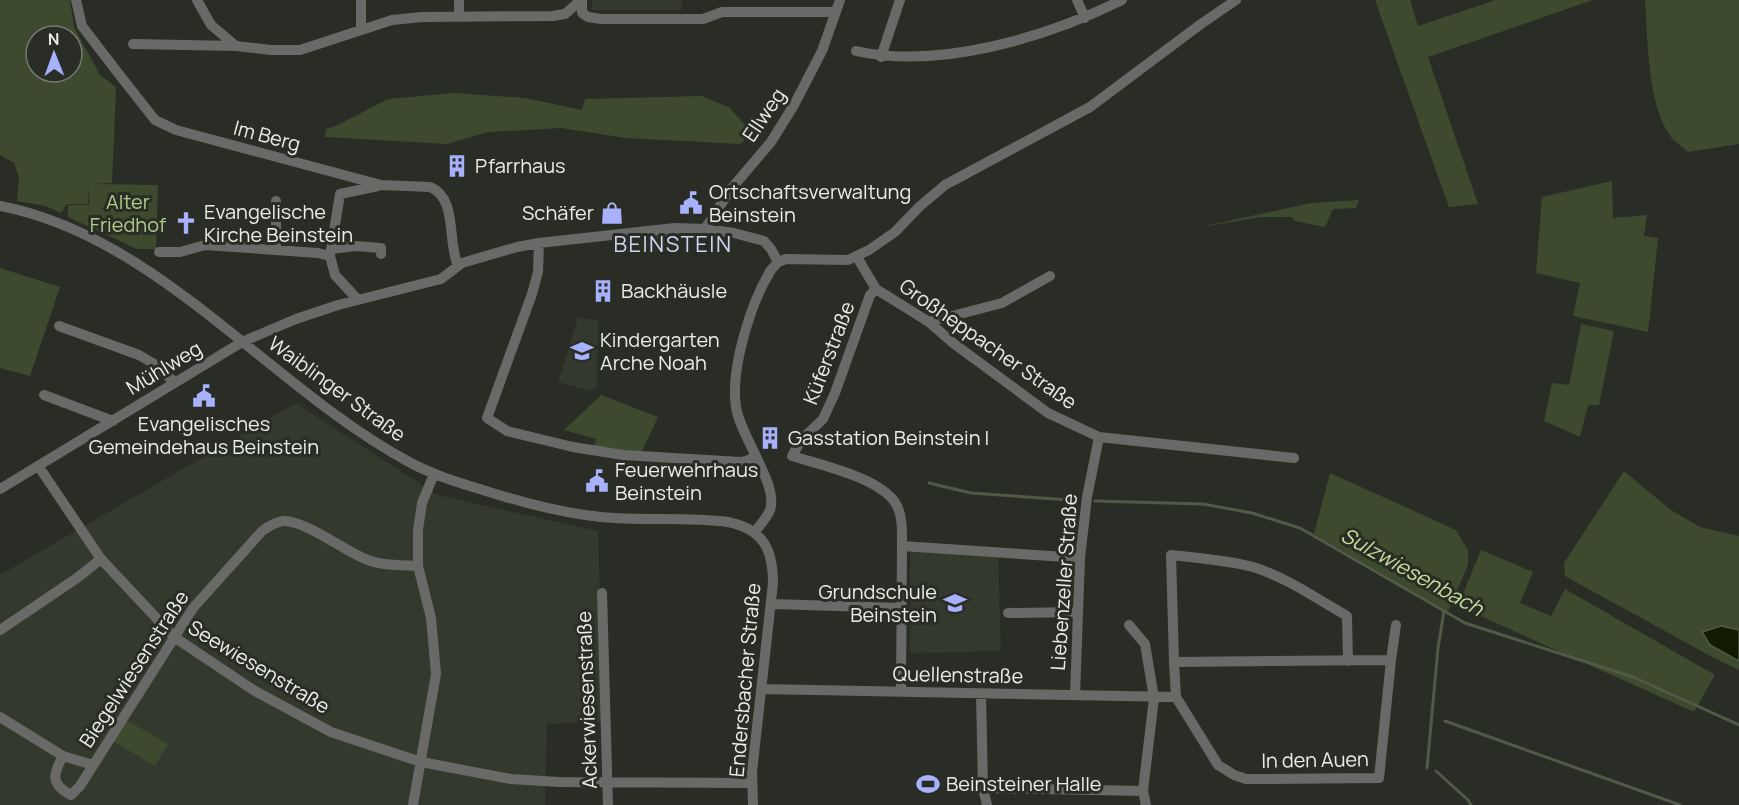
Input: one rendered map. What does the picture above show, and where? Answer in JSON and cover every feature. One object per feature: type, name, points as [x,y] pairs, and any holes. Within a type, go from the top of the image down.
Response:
[{"type":"street","name":"Im Berg","points":[[76,0],[82,26],[155,120],[176,130],[381,185],[437,190],[443,196],[448,213],[454,257],[458,265]]},
{"type":"street","points":[[197,0],[211,25],[236,46]]},
{"type":"street","points":[[361,29],[362,0]]},
{"type":"street","points":[[459,0],[459,17]]},
{"type":"street","points":[[133,44],[300,50],[392,20],[422,17],[553,16],[565,14],[582,0]]},
{"type":"street","points":[[582,0],[582,13],[588,17],[602,19],[703,19],[722,12],[836,12]]},
{"type":"street","name":"Ellweg","points":[[705,229],[731,189],[771,142],[794,105],[822,51],[840,0]]},
{"type":"street","points":[[881,57],[900,0]]},
{"type":"street","points":[[1077,0],[1085,18]]},
{"type":"street","points":[[856,51],[881,57],[938,56],[962,52],[997,45],[1085,18],[1122,0]]},
{"type":"street","points":[[754,533],[770,509],[772,500],[765,476],[738,417],[735,377],[742,340],[766,277],[778,262],[793,258],[840,260],[857,257],[896,232],[919,207],[945,185],[1090,107],[1236,0]]},
{"type":"street","points":[[381,185],[340,194],[331,253],[335,275],[358,300],[441,279],[458,265],[517,247],[663,229],[705,229],[734,233],[764,241],[778,262]]},
{"type":"street","points":[[276,201],[276,250]]},
{"type":"street","name":"Waiblinger Straße","points":[[0,206],[42,218],[79,233],[132,260],[340,418],[409,462],[434,474],[545,509],[600,517],[721,522],[738,524],[754,533]]},
{"type":"street","points":[[539,243],[538,272],[532,294],[487,418],[507,431],[573,447],[623,455],[741,462],[755,456]]},
{"type":"street","points":[[159,252],[180,252],[206,245],[331,253],[356,246],[381,248],[381,254]]},
{"type":"street","name":"Großheppacher Straße","points":[[857,257],[876,289],[930,322],[953,343],[1048,413],[1099,437],[1293,458]]},
{"type":"street","points":[[930,322],[1002,303],[1050,276]]},
{"type":"street","name":"Küferstraße","points":[[876,289],[870,295],[835,393],[823,419],[801,440],[792,456],[875,484],[895,502],[902,527],[902,546]]},
{"type":"street","name":"Mühlweg","points":[[0,489],[242,342],[296,319],[358,300]]},
{"type":"street","points":[[59,326],[139,355],[156,365],[174,382]]},
{"type":"street","points":[[44,395],[113,421]]},
{"type":"street","name":"Liebenzeller Straße","points":[[1075,695],[1080,558],[1087,497],[1099,437]]},
{"type":"street","name":"Seewiesenstraße","points":[[39,467],[101,559],[174,637],[255,691],[331,732],[421,762],[511,778],[608,782],[752,783]]},
{"type":"street","points":[[413,805],[436,674],[431,618],[418,566],[418,530],[422,502],[434,474]]},
{"type":"street","name":"Biegelwiesenstraße","points":[[63,756],[56,769],[55,779],[62,791],[71,795],[80,786],[193,608],[262,531],[272,524],[283,521],[296,523],[363,558],[379,563],[418,566]]},
{"type":"street","name":"Endersbacher Straße","points":[[753,805],[752,783],[772,604],[773,567],[771,555],[764,542],[754,533]]},
{"type":"street","points":[[901,692],[902,546],[1080,558]]},
{"type":"street","name":"In den Auen","points":[[1348,660],[1347,616],[1287,582],[1255,568],[1220,560],[1171,555],[1176,697],[1218,765],[1234,776],[1246,779],[1379,778],[1391,660]]},
{"type":"street","points":[[0,630],[101,559]]},
{"type":"street","name":"Ackerwiesenstraße","points":[[602,593],[609,805]]},
{"type":"street","points":[[772,604],[902,608]]},
{"type":"street","points":[[1008,613],[1078,612]]},
{"type":"street","points":[[1129,625],[1145,644],[1154,698],[1143,791],[1146,805]]},
{"type":"street","points":[[1174,662],[1391,660],[1396,625]]},
{"type":"street","name":"Quellenstraße","points":[[761,689],[1154,698]]},
{"type":"street","points":[[981,694],[983,788],[987,805]]},
{"type":"street","points":[[1154,698],[1176,697]]},
{"type":"street","points":[[0,717],[63,756],[93,765]]},
{"type":"street","points":[[983,788],[1143,791]]},
{"type":"shaded area","points":[[592,0],[682,0],[682,10],[592,10]]},
{"type":"shaded area","name":"Kindergarten Arche Noah","points":[[578,318],[598,320],[597,386],[592,391],[558,382]]},
{"type":"shaded area","points":[[296,403],[437,495],[598,531],[603,722],[547,724],[545,805],[0,805],[0,575]]},
{"type":"shaded area","name":"Grundschule Beinstein","points":[[910,549],[998,555],[1001,651],[910,653]]},
{"type":"shaded area","points":[[1721,626],[1739,630],[1739,661],[1710,645],[1702,632]]},
{"type":"green space","name":"Alter Friedhof","points":[[0,0],[70,0],[74,24],[24,24],[24,84],[84,84],[84,45],[100,75],[116,87],[112,183],[91,184],[158,185],[156,249],[137,249],[68,217],[68,205],[89,205],[89,184],[88,204],[67,204],[61,213],[45,206],[17,201],[19,177],[14,163],[0,155]]},
{"type":"green space","points":[[1375,0],[1410,0],[1418,26],[1496,0],[1593,0],[1428,57],[1478,204],[1449,207]]},
{"type":"green space","points":[[1645,0],[1739,0],[1739,144],[1688,152],[1671,137],[1663,124],[1653,90]]},
{"type":"green space","points":[[454,93],[525,98],[582,110],[585,99],[702,96],[730,108],[751,132],[741,144],[626,138],[561,128],[488,132],[447,144],[325,137],[326,129],[388,99]]},
{"type":"green space","points":[[1612,181],[1613,218],[1647,215],[1644,236],[1658,238],[1648,332],[1573,316],[1580,283],[1536,273],[1542,197]]},
{"type":"green space","points":[[1359,200],[1356,208],[1333,209],[1325,227],[1295,221],[1292,217],[1261,217],[1196,228],[1311,203]]},
{"type":"green space","points":[[680,232],[680,251],[649,250],[648,236]]},
{"type":"green space","points":[[0,268],[60,287],[30,376],[0,368]]},
{"type":"green space","points":[[1581,324],[1614,331],[1599,405],[1588,405],[1580,437],[1544,421],[1552,383],[1569,385]]},
{"type":"green space","points":[[601,395],[658,417],[641,453],[594,446],[596,439],[564,430]]},
{"type":"green space","points":[[1624,471],[1671,510],[1700,527],[1739,536],[1739,630],[1721,627],[1702,632],[1710,645],[1739,661],[1739,670],[1565,576],[1564,563]]},
{"type":"green space","points":[[1330,473],[1456,530],[1468,550],[1468,565],[1448,612],[1314,534]]},
{"type":"green space","points":[[1481,550],[1533,572],[1520,603],[1551,616],[1565,589],[1715,675],[1694,712],[1458,606]]},
{"type":"green space","points":[[126,720],[168,744],[155,766],[113,741]]},
{"type":"waterway","name":"Sulzwiesenbach","points":[[929,483],[971,493],[1070,500]]},
{"type":"waterway","name":"Sulzwiesenbach","points":[[1095,501],[1203,504],[1252,513],[1300,528],[1465,623],[1633,677],[1739,725]]},
{"type":"waterway","points":[[1427,768],[1438,648],[1444,611]]},
{"type":"waterway","points":[[1445,721],[1680,805]]},
{"type":"waterway","points":[[1436,771],[1471,805]]},
{"type":"place","name":"Pfarrhaus","points":[[457,166]]},
{"type":"place","name":"Ortschaftsverwaltung Beinstein","points":[[691,203]]},
{"type":"place","name":"Schäfer","points":[[612,213]]},
{"type":"place","name":"Evangelische Kirche Beinstein","points":[[186,223]]},
{"type":"place","name":"Backhäusle","points":[[603,291]]},
{"type":"place","name":"Kindergarten Arche Noah","points":[[582,351]]},
{"type":"place","name":"Evangelisches Gemeindehaus Beinstein","points":[[204,396]]},
{"type":"place","name":"Gasstation Beinstein I","points":[[770,438]]},
{"type":"place","name":"Feuerwehrhaus Beinstein","points":[[597,481]]},
{"type":"place","name":"Grundschule Beinstein","points":[[955,603]]},
{"type":"place","name":"Beinsteiner Halle","points":[[928,784]]},
{"type":"district","name":"BEINSTEIN","points":[[673,244]]}]
